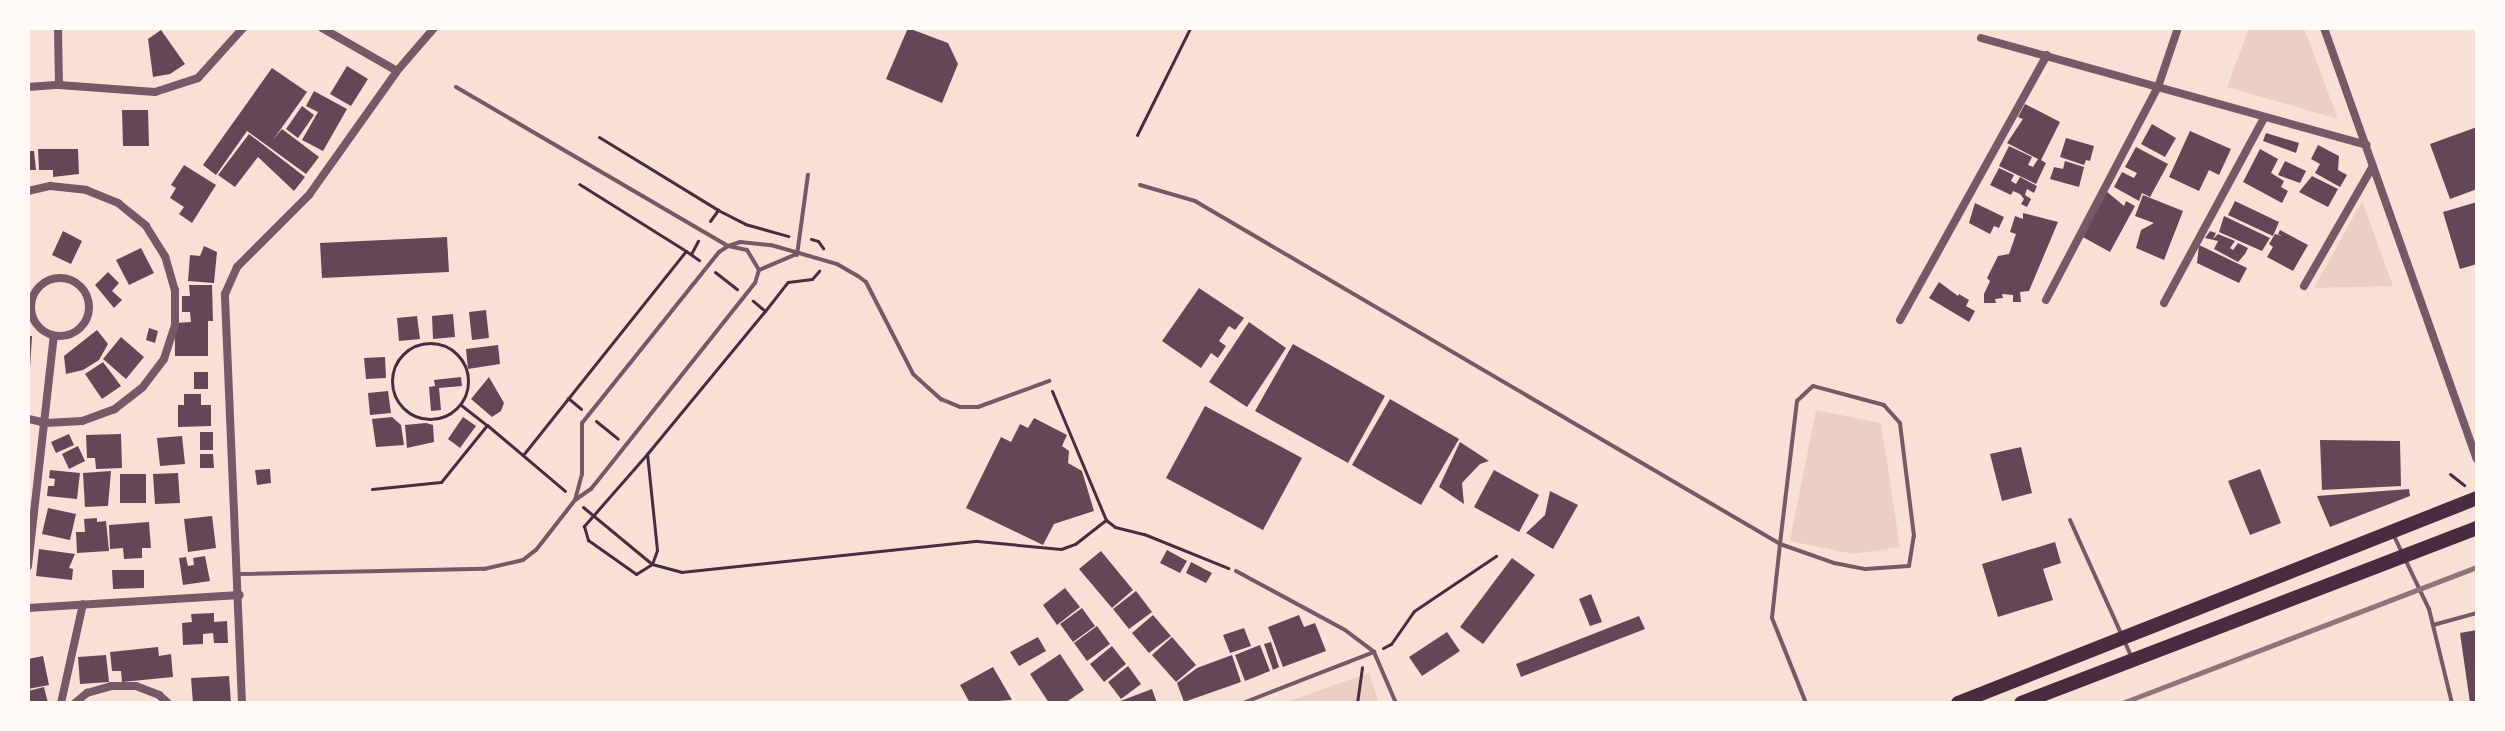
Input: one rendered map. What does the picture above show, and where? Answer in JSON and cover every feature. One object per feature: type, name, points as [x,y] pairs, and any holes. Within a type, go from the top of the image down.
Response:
[{"type":"main road","points":[[1958,703],[2392,531],[2472,493]]},
{"type":"main road","points":[[2021,703],[2477,528]]},
{"type":"street","points":[[58,28],[59,85]]},
{"type":"street","points":[[28,87],[59,85],[155,92],[198,78],[243,28]]},
{"type":"street","points":[[322,28],[397,71]]},
{"type":"street","points":[[242,703],[240,595],[225,294],[237,267],[309,195],[397,71],[434,28]]},
{"type":"street","points":[[2046,300],[2158,87],[2178,28]]},
{"type":"street","points":[[2324,28],[2477,459]]},
{"type":"street","points":[[1981,38],[2366,145]]},
{"type":"street","points":[[1900,320],[2047,55]]},
{"type":"street","points":[[2164,303],[2264,118]]},
{"type":"street","points":[[2304,286],[2373,166]]},
{"type":"street","points":[[28,191],[50,186],[86,190],[118,203],[146,226],[165,256],[175,290],[171,336],[164,359],[143,387],[115,409],[82,421],[46,423],[28,419]]},
{"type":"street","points":[[70,279],[83,288],[90,311],[77,331],[54,336],[34,322],[32,299],[46,280],[70,279]]},
{"type":"street","points":[[28,566],[54,336]]},
{"type":"street","points":[[28,608],[240,595]]},
{"type":"street","points":[[61,703],[83,604]]},
{"type":"street","points":[[75,703],[87,693],[111,686],[136,686],[159,695],[168,703]]},
{"type":"lane","points":[[456,87],[728,246],[747,250],[759,270]]},
{"type":"lane","points":[[797,255],[808,175]]},
{"type":"lane","points":[[1140,185],[1195,201],[1780,544],[1834,563],[1865,569],[1909,566],[1914,536],[1900,423],[1884,405],[1813,386],[1797,401],[1780,544],[1772,618],[1806,703]]},
{"type":"lane","points":[[575,500],[582,474],[580,431],[589,415],[707,267],[728,246],[747,242],[837,264],[866,282],[913,374],[941,399],[960,407],[978,407],[1049,381]]},
{"type":"lane","points":[[239,574],[507,566],[536,550],[575,500],[591,489],[745,295],[759,270],[797,255]]},
{"type":"lane","points":[[2070,520],[2134,660]]},
{"type":"lane","points":[[2392,531],[2433,625],[2452,703]]},
{"type":"lane","points":[[1236,571],[1345,630],[1374,652],[1396,703]]},
{"type":"lane","points":[[2433,625],[2477,613]]},
{"type":"lane","points":[[1243,703],[1374,652]]},
{"type":"path","points":[[1137,135],[1190,28]]},
{"type":"path","points":[[599,137],[718,210]]},
{"type":"path","points":[[579,184],[686,251],[765,311],[584,526],[588,540],[629,572],[641,574],[652,564],[657,550],[647,454]]},
{"type":"path","points":[[523,455],[686,251]]},
{"type":"path","points":[[424,344],[453,351],[468,376],[461,404],[436,419],[407,412],[392,387],[399,359],[424,344]]},
{"type":"path","points":[[1049,381],[1106,520],[1115,527],[1144,534],[1236,571]]},
{"type":"path","points":[[568,398],[641,458]]},
{"type":"path","points":[[461,404],[652,564],[681,572],[977,541],[1061,549],[1075,544],[1106,520]]},
{"type":"path","points":[[372,489],[433,486],[441,482],[487,425]]},
{"type":"path","points":[[2450,474],[2472,493]]},
{"type":"path","points":[[1374,652],[1391,644],[1414,611],[1496,556]]},
{"type":"path","points":[[1357,703],[1363,657]]},
{"type":"shaded area","points":[[2249,28],[2304,28],[2338,119],[2227,87]]},
{"type":"shaded area","points":[[2362,201],[2393,286],[2314,288]]},
{"type":"shaded area","points":[[1816,410],[1881,423],[1900,547],[1853,554],[1790,541]]},
{"type":"shaded area","points":[[1369,673],[1379,703],[1283,703]]},
{"type":"building","points":[[908,28],[948,43],[958,64],[942,103],[886,79]]},
{"type":"building","points":[[161,30],[185,64],[170,74],[153,77],[148,39]]},
{"type":"building","points":[[347,66],[368,79],[351,106],[330,94]]},
{"type":"building","points":[[272,68],[307,92],[273,140],[282,129],[319,157],[306,174],[247,131],[216,175],[203,165]]},
{"type":"building","points":[[314,91],[347,109],[323,151],[302,140],[318,112],[306,106]]},
{"type":"building","points":[[2025,104],[2060,122],[2041,160],[2046,163],[2036,184],[1999,166],[2009,146],[2032,157],[2028,165],[2033,167],[2038,159],[2007,143],[2023,119],[2018,117]]},
{"type":"building","points":[[302,106],[314,115],[298,138],[286,129]]},
{"type":"building","points":[[122,110],[148,110],[149,146],[123,146]]},
{"type":"building","points":[[2152,124],[2176,138],[2165,157],[2141,144]]},
{"type":"building","points":[[2477,127],[2477,189],[2450,199],[2430,144]]},
{"type":"building","points":[[2190,131],[2231,149],[2219,175],[2209,170],[2199,191],[2169,177]]},
{"type":"building","points":[[2266,133],[2299,143],[2296,153],[2263,141]]},
{"type":"building","points":[[249,134],[305,177],[294,191],[258,157],[235,187],[218,175]]},
{"type":"building","points":[[2066,138],[2094,146],[2090,161],[2086,160],[2084,165],[2060,157]]},
{"type":"building","points":[[2318,145],[2339,156],[2338,170],[2347,175],[2340,187],[2315,173],[2320,164],[2311,159]]},
{"type":"building","points":[[2136,147],[2168,164],[2150,197],[2142,193],[2139,201],[2114,187],[2122,172],[2134,178],[2137,173],[2125,167]]},
{"type":"building","points":[[38,149],[78,149],[79,174],[53,177],[53,170],[39,170]]},
{"type":"building","points":[[2260,149],[2278,159],[2271,173],[2284,181],[2281,187],[2288,191],[2282,203],[2243,182]]},
{"type":"building","points":[[28,151],[34,151],[36,170],[28,170]]},
{"type":"building","points":[[2065,161],[2084,167],[2079,187],[2050,179],[2054,167],[2063,169]]},
{"type":"building","points":[[2285,161],[2306,171],[2300,183],[2278,175]]},
{"type":"building","points":[[184,165],[216,185],[192,223],[179,214],[184,207],[170,198],[176,188],[171,185]]},
{"type":"building","points":[[1999,168],[2014,175],[2011,181],[2016,184],[2020,177],[2037,186],[2034,193],[2027,189],[2025,195],[2031,199],[2027,207],[2021,204],[2024,199],[2020,194],[2013,191],[2011,195],[1990,185]]},
{"type":"building","points":[[2312,176],[2338,189],[2328,207],[2299,192]]},
{"type":"building","points":[[2106,191],[2124,206],[2126,201],[2135,206],[2110,252],[2081,236]]},
{"type":"building","points":[[2143,195],[2183,211],[2164,260],[2136,248],[2141,230],[2154,223],[2135,216]]},
{"type":"building","points":[[2235,201],[2279,222],[2273,236],[2228,215]]},
{"type":"building","points":[[2477,202],[2477,264],[2460,269],[2443,212]]},
{"type":"building","points":[[1975,203],[2004,217],[1999,228],[1994,226],[1990,234],[1969,223]]},
{"type":"building","points":[[2023,213],[2058,222],[2029,291],[2020,292],[2021,302],[2013,302],[2013,295],[2002,294],[2003,298],[1995,299],[1996,303],[1984,303],[1990,281],[1987,278],[1998,256],[2009,254],[2016,234],[2010,232],[2015,216],[2023,219]]},
{"type":"building","points":[[2224,216],[2270,238],[2262,251],[2219,232]]},
{"type":"building","points":[[2280,230],[2308,245],[2293,271],[2267,257],[2275,234],[2282,236],[2278,234]]},
{"type":"building","points":[[63,231],[82,241],[71,264],[52,255]]},
{"type":"building","points":[[2210,231],[2216,233],[2213,239],[2218,234],[2235,241],[2230,248],[2233,250],[2238,243],[2248,248],[2245,254],[2238,262],[2214,249],[2218,241],[2205,238]]},
{"type":"building","points":[[447,237],[449,272],[322,278],[320,243]]},
{"type":"building","points":[[2199,245],[2247,268],[2239,283],[2197,263]]},
{"type":"building","points":[[204,246],[217,252],[214,283],[188,281],[190,255],[200,256]]},
{"type":"building","points":[[141,248],[154,273],[129,285],[116,260]]},
{"type":"building","points":[[108,272],[119,283],[112,291],[122,300],[114,308],[95,285]]},
{"type":"building","points":[[1939,282],[1969,300],[1966,306],[1975,311],[1969,322],[1929,298]]},
{"type":"building","points":[[189,285],[212,285],[213,321],[208,321],[208,356],[175,356],[175,323],[191,322],[190,312],[182,312],[182,296],[190,296]]},
{"type":"building","points":[[1199,288],[1244,318],[1235,330],[1229,326],[1219,341],[1226,346],[1218,358],[1211,353],[1201,368],[1162,341]]},
{"type":"building","points":[[486,310],[489,338],[472,340],[469,312]]},
{"type":"building","points":[[453,314],[455,337],[433,339],[432,316]]},
{"type":"building","points":[[417,316],[420,339],[399,341],[397,318]]},
{"type":"building","points":[[1249,322],[1286,348],[1247,407],[1209,382]]},
{"type":"building","points":[[149,328],[158,331],[155,343],[146,340]]},
{"type":"building","points":[[97,330],[108,344],[99,360],[83,370],[66,374],[64,356]]},
{"type":"building","points":[[28,336],[32,336],[30,368],[28,368]]},
{"type":"building","points":[[121,337],[144,357],[126,379],[103,359]]},
{"type":"building","points":[[1293,344],[1385,396],[1348,463],[1255,411]]},
{"type":"building","points":[[498,345],[500,364],[468,369],[466,349]]},
{"type":"building","points":[[385,357],[386,378],[366,379],[364,358]]},
{"type":"building","points":[[103,362],[121,386],[102,399],[85,374]]},
{"type":"building","points":[[194,372],[208,372],[208,389],[194,389]]},
{"type":"building","points":[[461,377],[462,386],[439,388],[441,410],[431,411],[429,387],[435,386],[434,380]]},
{"type":"building","points":[[489,377],[504,403],[501,411],[492,417],[471,399]]},
{"type":"building","points":[[388,391],[391,413],[370,415],[368,393]]},
{"type":"building","points":[[184,394],[201,394],[201,405],[211,405],[211,426],[178,427],[178,405],[184,405]]},
{"type":"building","points":[[1390,399],[1459,439],[1421,505],[1352,465]]},
{"type":"building","points":[[1205,406],[1302,458],[1263,530],[1166,478]]},
{"type":"building","points":[[392,417],[401,425],[404,445],[376,447],[372,419]]},
{"type":"building","points":[[463,417],[476,426],[460,448],[448,439]]},
{"type":"building","points":[[1034,418],[1067,435],[1062,446],[1069,451],[1068,463],[1082,471],[1094,511],[1054,524],[1043,545],[966,508],[1001,437],[1011,442],[1020,424],[1028,428]]},
{"type":"building","points":[[405,425],[433,425],[434,442],[407,448]]},
{"type":"building","points":[[200,432],[213,432],[213,450],[200,450]]},
{"type":"building","points":[[69,434],[74,445],[56,453],[51,442]]},
{"type":"building","points":[[121,434],[122,468],[96,469],[95,458],[87,458],[86,435]]},
{"type":"building","points":[[182,436],[185,464],[160,466],[157,438]]},
{"type":"building","points":[[2320,440],[2400,441],[2401,486],[2322,490]]},
{"type":"building","points":[[1460,442],[1489,461],[1480,464],[1462,483],[1464,504],[1439,487]]},
{"type":"building","points":[[78,446],[85,461],[69,469],[62,454]]},
{"type":"building","points":[[2021,447],[2032,493],[2002,501],[1990,454]]},
{"type":"building","points":[[200,454],[213,454],[214,468],[200,468]]},
{"type":"building","points":[[270,469],[271,483],[257,485],[255,470]]},
{"type":"building","points":[[2260,469],[2281,523],[2250,535],[2228,481]]},
{"type":"building","points":[[50,470],[80,473],[77,499],[47,496],[48,486],[54,486],[55,479],[49,478]]},
{"type":"building","points":[[1494,470],[1539,495],[1519,532],[1474,507]]},
{"type":"building","points":[[111,471],[108,506],[85,507],[83,473]]},
{"type":"building","points":[[178,473],[180,503],[155,504],[153,474]]},
{"type":"building","points":[[120,474],[146,474],[146,503],[120,503]]},
{"type":"building","points":[[2409,489],[2410,496],[2330,527],[2317,496]]},
{"type":"building","points":[[1550,491],[1578,505],[1553,549],[1526,533],[1545,515]]},
{"type":"building","points":[[48,508],[76,514],[70,540],[42,534]]},
{"type":"building","points":[[212,516],[216,548],[188,552],[184,519]]},
{"type":"building","points":[[97,518],[97,522],[106,521],[109,551],[77,553],[76,532],[85,532],[84,519]]},
{"type":"building","points":[[149,522],[151,548],[142,548],[142,558],[124,559],[123,548],[110,549],[109,525]]},
{"type":"building","points":[[2055,542],[2061,563],[2043,569],[2053,600],[1998,617],[1982,564]]},
{"type":"building","points":[[39,549],[75,554],[69,568],[73,569],[72,580],[36,576]]},
{"type":"building","points":[[1167,550],[1187,561],[1180,573],[1160,563]]},
{"type":"building","points":[[1101,551],[1133,590],[1112,608],[1079,569]]},
{"type":"building","points":[[205,556],[210,581],[183,585],[179,558],[186,557],[188,566],[194,565],[193,558]]},
{"type":"building","points":[[1512,558],[1535,575],[1483,644],[1460,627]]},
{"type":"building","points":[[1191,562],[1212,573],[1206,583],[1186,573]]},
{"type":"building","points":[[112,570],[144,570],[144,588],[113,589]]},
{"type":"building","points":[[1065,588],[1080,607],[1057,625],[1043,605]]},
{"type":"building","points":[[1136,591],[1152,612],[1129,629],[1113,609]]},
{"type":"building","points":[[1591,594],[1602,622],[1590,626],[1579,599]]},
{"type":"building","points":[[1082,608],[1095,626],[1073,642],[1060,624]]},
{"type":"building","points":[[214,613],[214,622],[227,621],[228,643],[214,643],[213,633],[203,634],[203,644],[183,645],[182,623],[192,622],[191,614]]},
{"type":"building","points":[[1153,615],[1171,636],[1149,653],[1132,633]]},
{"type":"building","points":[[1299,615],[1304,627],[1315,623],[1326,651],[1283,667],[1268,627]]},
{"type":"building","points":[[1639,616],[1645,629],[1521,677],[1516,664]]},
{"type":"building","points":[[1097,626],[1110,644],[1087,661],[1074,643]]},
{"type":"building","points":[[1244,628],[1251,646],[1230,653],[1223,635]]},
{"type":"building","points":[[2477,630],[2477,703],[2470,703],[2460,633]]},
{"type":"building","points":[[1447,632],[1460,651],[1422,676],[1409,657]]},
{"type":"building","points":[[1038,637],[1046,651],[1019,666],[1010,652]]},
{"type":"building","points":[[1172,637],[1196,665],[1176,682],[1152,655]]},
{"type":"building","points":[[1271,642],[1279,667],[1273,670],[1264,644]]},
{"type":"building","points":[[1260,645],[1270,671],[1245,681],[1235,655]]},
{"type":"building","points":[[1112,646],[1126,664],[1104,682],[1090,664]]},
{"type":"building","points":[[158,647],[159,656],[171,654],[173,677],[122,682],[121,671],[112,671],[110,652]]},
{"type":"building","points":[[1060,654],[1084,690],[1065,703],[1049,703],[1030,674]]},
{"type":"building","points":[[106,655],[109,682],[80,684],[78,657]]},
{"type":"building","points":[[1232,655],[1241,682],[1184,702],[1177,683],[1197,668]]},
{"type":"building","points":[[43,656],[49,685],[28,689],[28,659]]},
{"type":"building","points":[[1128,666],[1141,684],[1121,699],[1108,682]]},
{"type":"building","points":[[993,667],[1012,700],[970,703],[960,685]]},
{"type":"building","points":[[229,676],[231,703],[193,703],[191,678]]},
{"type":"building","points":[[44,687],[48,703],[30,703],[28,691]]},
{"type":"building","points":[[1152,689],[1157,703],[1115,703]]},
{"type":"railway","points":[[2122,703],[2477,567]]}]
